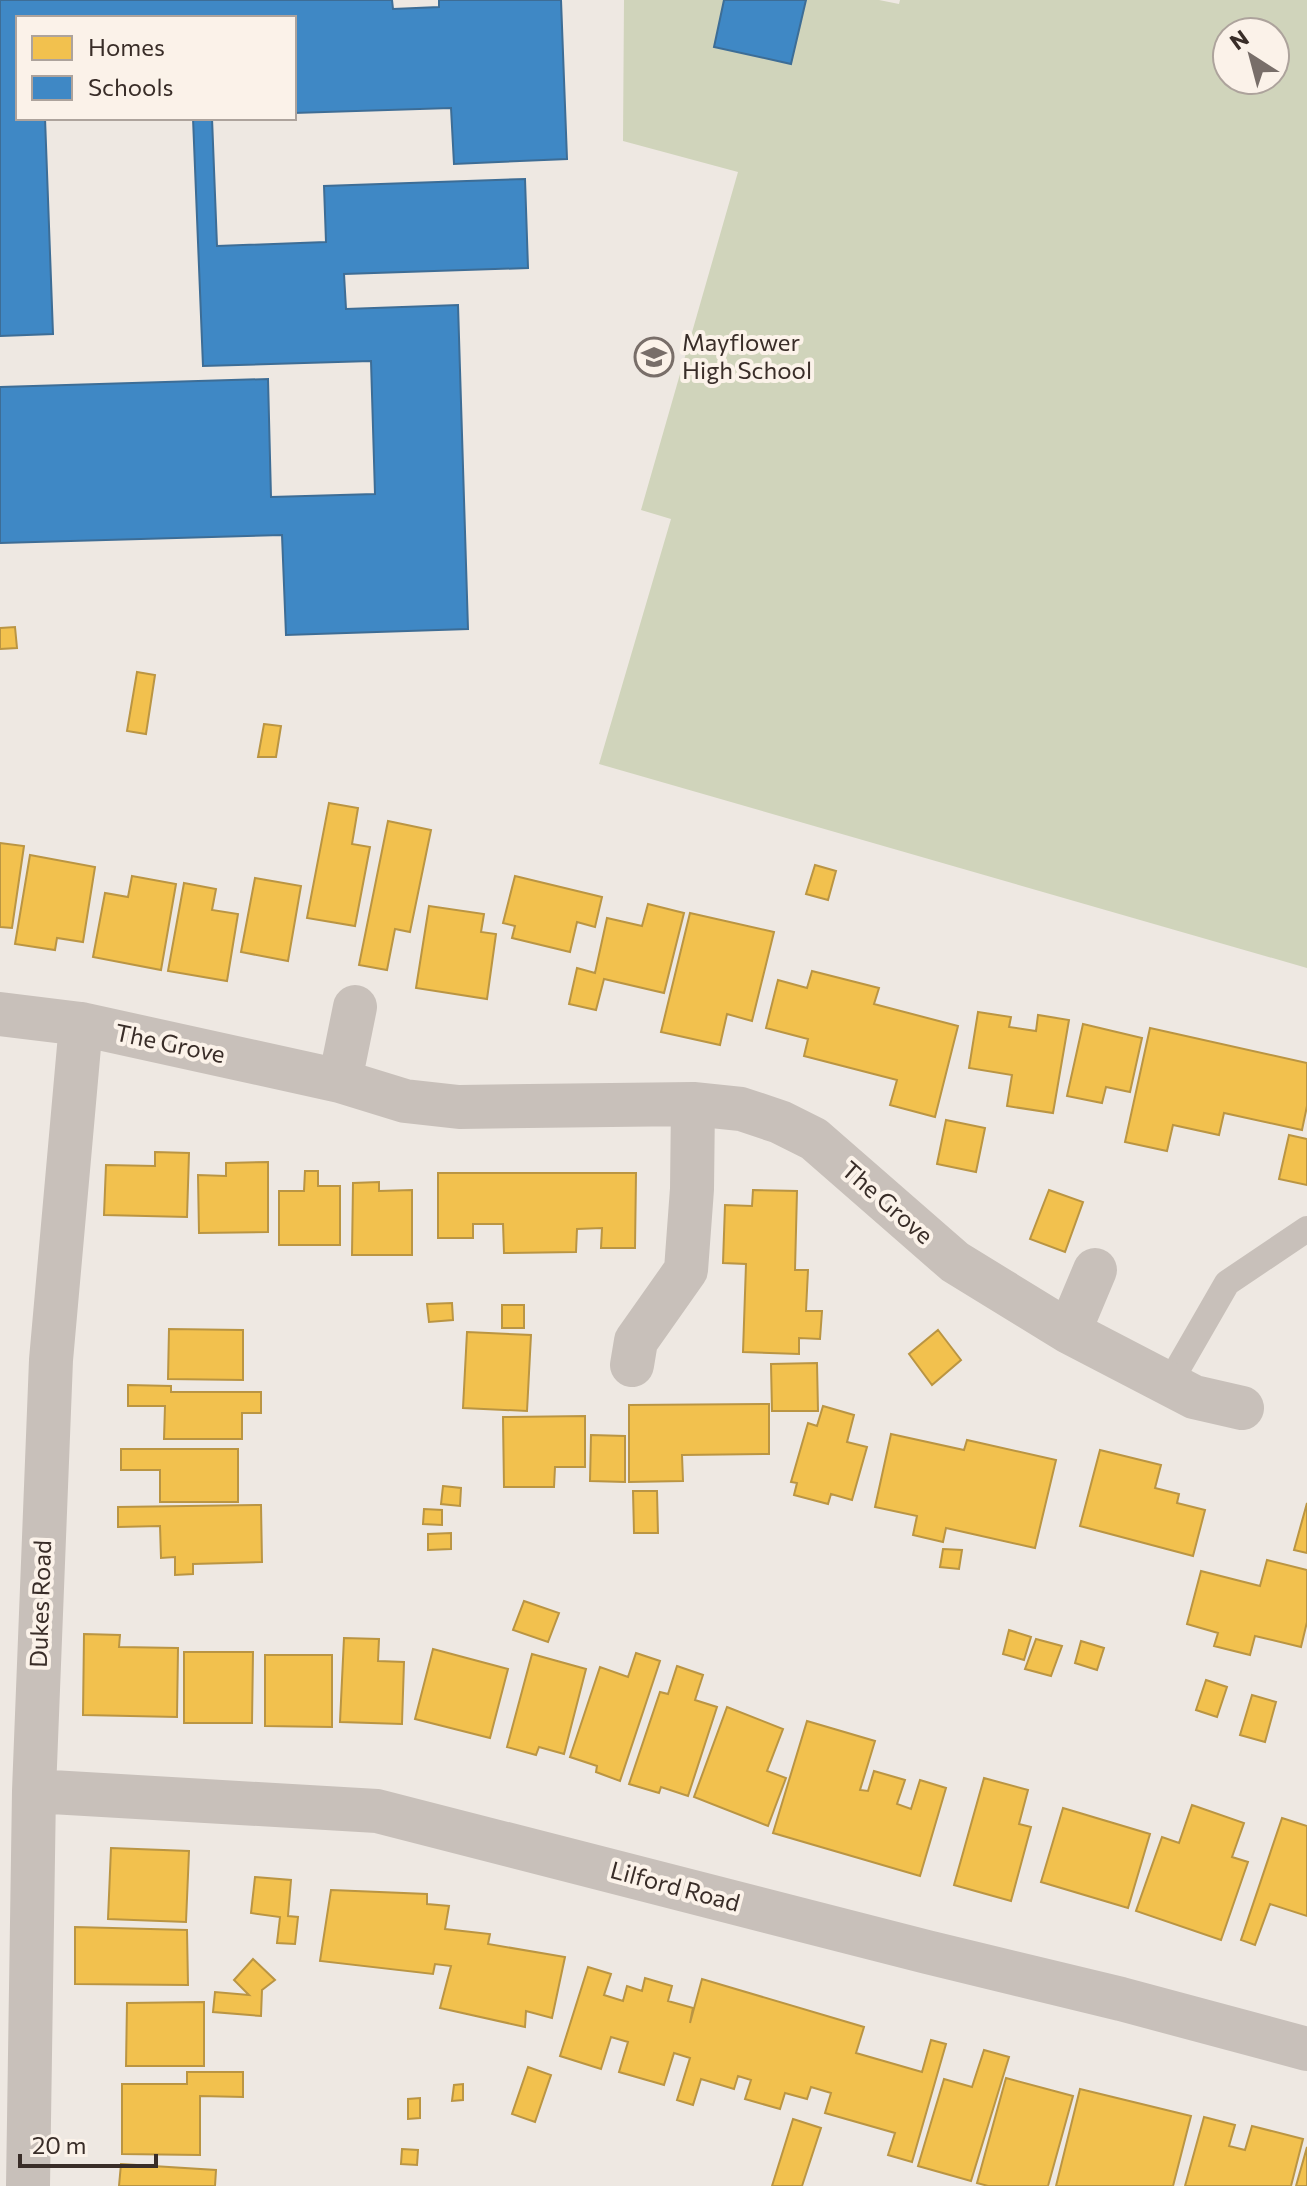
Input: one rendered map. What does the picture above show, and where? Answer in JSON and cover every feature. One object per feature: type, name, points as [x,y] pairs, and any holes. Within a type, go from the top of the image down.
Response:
[{"type":"street","points":[[340,1081],[355,1007]]},
{"type":"street","name":"The Grove","points":[[0,1014],[81,1024],[340,1081],[405,1101],[459,1107],[693,1104],[741,1109],[780,1122],[814,1139],[955,1262],[1069,1332],[1194,1397],[1242,1408]]},
{"type":"street","name":"Dukes Road","points":[[28,2186],[34,1791],[51,1360],[81,1024]]},
{"type":"street","points":[[632,1365],[636,1341],[686,1270],[692,1189],[693,1104]]},
{"type":"street","points":[[1069,1332],[1095,1270]]},
{"type":"street","name":"Lilford Road","points":[[34,1791],[377,1811],[1307,2049]]},
{"type":"lane","points":[[1170,1382],[1227,1283],[1307,1229]]},
{"type":"green space","points":[[624,0],[879,0],[899,4],[900,0],[1307,0],[1307,968],[599,764],[671,519],[641,510],[738,172],[623,141]]},
{"type":"building: Homes","points":[[15,627],[17,648],[0,649],[0,628]]},
{"type":"building: Homes","points":[[137,672],[155,675],[146,734],[127,731]]},
{"type":"building: Homes","points":[[264,724],[281,726],[276,757],[258,757]]},
{"type":"building: Homes","points":[[329,803],[358,808],[352,844],[370,847],[355,926],[307,918]]},
{"type":"building: Homes","points":[[388,821],[431,830],[410,932],[395,929],[387,970],[359,965]]},
{"type":"building: Homes","points":[[0,843],[24,846],[12,928],[0,927]]},
{"type":"building: Homes","points":[[30,855],[95,867],[83,942],[57,938],[55,950],[15,944]]},
{"type":"building: Homes","points":[[815,865],[836,871],[828,900],[806,894]]},
{"type":"building: Homes","points":[[132,876],[176,884],[161,970],[93,957],[105,893],[128,897]]},
{"type":"building: Homes","points":[[515,876],[602,897],[595,927],[577,922],[570,952],[512,938],[515,926],[503,923]]},
{"type":"building: Homes","points":[[255,878],[301,886],[288,961],[241,952]]},
{"type":"building: Homes","points":[[184,883],[216,889],[212,910],[238,914],[227,981],[168,971]]},
{"type":"building: Homes","points":[[648,904],[684,913],[664,993],[604,979],[596,1010],[569,1004],[577,968],[595,973],[607,918],[642,926]]},
{"type":"building: Homes","points":[[429,906],[484,914],[481,932],[496,934],[487,999],[416,988]]},
{"type":"building: Homes","points":[[690,913],[774,932],[752,1021],[727,1014],[720,1045],[661,1032]]},
{"type":"building: Homes","points":[[812,971],[879,988],[874,1004],[958,1026],[935,1117],[890,1105],[897,1080],[804,1056],[808,1039],[766,1028],[778,980],[807,988]]},
{"type":"building: Homes","points":[[978,1012],[1011,1017],[1009,1027],[1036,1031],[1038,1015],[1069,1020],[1053,1113],[1007,1106],[1012,1075],[969,1068]]},
{"type":"building: Homes","points":[[1083,1024],[1142,1038],[1130,1092],[1106,1087],[1102,1103],[1067,1096]]},
{"type":"building: Homes","points":[[1150,1028],[1307,1063],[1307,1106],[1302,1130],[1224,1113],[1219,1135],[1173,1125],[1167,1151],[1125,1142]]},
{"type":"building: Homes","points":[[946,1120],[985,1128],[976,1172],[937,1164]]},
{"type":"building: Homes","points":[[1289,1135],[1307,1139],[1307,1185],[1279,1179]]},
{"type":"building: Homes","points":[[155,1152],[189,1153],[187,1217],[104,1215],[106,1165],[155,1166]]},
{"type":"building: Homes","points":[[268,1162],[268,1232],[199,1233],[198,1175],[226,1176],[226,1163]]},
{"type":"building: Homes","points":[[305,1171],[318,1171],[318,1186],[340,1186],[340,1245],[279,1245],[279,1191],[304,1191]]},
{"type":"building: Homes","points":[[438,1173],[636,1173],[635,1248],[601,1248],[602,1228],[577,1229],[576,1252],[504,1253],[503,1224],[473,1224],[473,1238],[438,1238]]},
{"type":"building: Homes","points":[[379,1182],[379,1191],[412,1190],[412,1255],[352,1255],[353,1183]]},
{"type":"building: Homes","points":[[753,1190],[797,1191],[795,1270],[808,1270],[806,1311],[822,1311],[820,1339],[799,1338],[799,1354],[743,1352],[746,1264],[723,1263],[725,1205],[752,1206]]},
{"type":"building: Homes","points":[[1049,1190],[1083,1202],[1065,1252],[1030,1239]]},
{"type":"building: Homes","points":[[452,1303],[453,1320],[429,1322],[427,1304]]},
{"type":"building: Homes","points":[[502,1305],[524,1305],[524,1328],[502,1328]]},
{"type":"building: Homes","points":[[169,1329],[243,1330],[243,1380],[168,1379]]},
{"type":"building: Homes","points":[[938,1330],[961,1360],[932,1385],[909,1354]]},
{"type":"building: Homes","points":[[467,1332],[531,1335],[527,1411],[463,1408]]},
{"type":"building: Homes","points":[[817,1363],[818,1411],[772,1411],[771,1364]]},
{"type":"building: Homes","points":[[128,1385],[171,1386],[171,1392],[261,1392],[261,1413],[242,1413],[242,1439],[164,1439],[165,1406],[128,1406]]},
{"type":"building: Homes","points":[[769,1404],[769,1454],[682,1455],[683,1481],[629,1482],[629,1405]]},
{"type":"building: Homes","points":[[823,1406],[854,1415],[847,1442],[867,1447],[852,1500],[831,1494],[828,1504],[794,1495],[797,1483],[791,1482],[808,1423],[817,1426]]},
{"type":"building: Homes","points":[[585,1416],[585,1467],[555,1467],[554,1487],[504,1487],[503,1417]]},
{"type":"building: Homes","points":[[891,1434],[964,1450],[967,1440],[1056,1460],[1035,1548],[946,1528],[943,1542],[913,1535],[917,1516],[875,1507]]},
{"type":"building: Homes","points":[[591,1435],[625,1436],[625,1482],[590,1481]]},
{"type":"building: Homes","points":[[121,1449],[238,1449],[238,1502],[160,1502],[160,1470],[121,1470]]},
{"type":"building: Homes","points":[[1100,1450],[1161,1465],[1155,1488],[1179,1494],[1177,1503],[1205,1510],[1193,1556],[1080,1526]]},
{"type":"building: Homes","points":[[443,1486],[461,1488],[460,1506],[441,1504]]},
{"type":"building: Homes","points":[[633,1491],[657,1491],[658,1533],[634,1533]]},
{"type":"building: Homes","points":[[1307,1503],[1307,1553],[1294,1550]]},
{"type":"building: Homes","points":[[261,1505],[262,1562],[193,1564],[193,1574],[175,1575],[175,1557],[161,1558],[160,1526],[118,1527],[118,1507]]},
{"type":"building: Homes","points":[[424,1509],[442,1510],[442,1525],[423,1524]]},
{"type":"building: Homes","points":[[451,1533],[451,1549],[428,1550],[428,1534]]},
{"type":"building: Homes","points":[[943,1549],[962,1550],[959,1569],[940,1567]]},
{"type":"building: Homes","points":[[1267,1560],[1307,1570],[1307,1622],[1301,1647],[1255,1636],[1250,1655],[1214,1646],[1218,1633],[1187,1624],[1201,1571],[1260,1586]]},
{"type":"building: Homes","points":[[524,1601],[559,1613],[548,1642],[513,1630]]},
{"type":"building: Homes","points":[[1009,1630],[1031,1637],[1024,1660],[1003,1654]]},
{"type":"building: Homes","points":[[84,1634],[120,1635],[119,1647],[178,1648],[177,1717],[83,1715]]},
{"type":"building: Homes","points":[[344,1638],[379,1639],[378,1661],[404,1662],[402,1724],[340,1722]]},
{"type":"building: Homes","points":[[1036,1639],[1062,1646],[1051,1676],[1025,1669]]},
{"type":"building: Homes","points":[[1081,1641],[1104,1648],[1097,1670],[1075,1663]]},
{"type":"building: Homes","points":[[433,1649],[508,1669],[490,1738],[415,1719]]},
{"type":"building: Homes","points":[[184,1652],[253,1652],[252,1723],[184,1723]]},
{"type":"building: Homes","points":[[636,1653],[660,1661],[620,1781],[596,1772],[597,1766],[570,1757],[600,1667],[628,1677]]},
{"type":"building: Homes","points":[[532,1654],[586,1669],[564,1754],[539,1747],[536,1755],[507,1747]]},
{"type":"building: Homes","points":[[265,1655],[332,1655],[332,1727],[265,1726]]},
{"type":"building: Homes","points":[[677,1666],[703,1675],[695,1700],[717,1707],[688,1796],[661,1787],[659,1793],[629,1784],[660,1692],[668,1694]]},
{"type":"building: Homes","points":[[1206,1680],[1227,1687],[1217,1717],[1196,1710]]},
{"type":"building: Homes","points":[[1252,1695],[1276,1702],[1265,1742],[1240,1735]]},
{"type":"building: Homes","points":[[727,1707],[783,1729],[767,1771],[786,1778],[768,1826],[694,1797]]},
{"type":"building: Homes","points":[[807,1721],[875,1741],[860,1790],[868,1791],[874,1771],[905,1780],[897,1804],[911,1809],[920,1780],[946,1788],[920,1876],[773,1833]]},
{"type":"building: Homes","points":[[984,1778],[1028,1790],[1019,1824],[1031,1827],[1011,1901],[954,1885]]},
{"type":"building: Homes","points":[[1192,1805],[1244,1823],[1232,1857],[1248,1862],[1221,1940],[1136,1911],[1162,1837],[1179,1843]]},
{"type":"building: Homes","points":[[1063,1808],[1150,1834],[1128,1908],[1041,1882]]},
{"type":"building: Homes","points":[[1282,1818],[1307,1826],[1307,1916],[1270,1904],[1255,1945],[1241,1940]]},
{"type":"building: Homes","points":[[111,1848],[189,1851],[186,1922],[108,1919]]},
{"type":"building: Homes","points":[[255,1877],[291,1880],[288,1916],[298,1917],[295,1944],[277,1943],[280,1917],[251,1913]]},
{"type":"building: Homes","points":[[331,1890],[427,1894],[427,1904],[449,1906],[445,1929],[490,1934],[488,1944],[565,1957],[552,2018],[526,2011],[525,2027],[440,2008],[451,1966],[435,1964],[433,1974],[320,1961]]},
{"type":"building: Homes","points":[[75,1927],[187,1930],[188,1985],[75,1984]]},
{"type":"building: Homes","points":[[253,1959],[275,1980],[262,1990],[261,2016],[213,2012],[215,1992],[249,1995],[234,1980]]},
{"type":"building: Homes","points":[[588,1967],[611,1974],[604,1995],[623,2001],[627,1986],[642,1991],[645,1978],[672,1986],[668,2001],[693,2008],[690,2023],[702,1979],[864,2027],[856,2053],[922,2072],[931,2040],[946,2044],[912,2162],[888,2155],[895,2133],[825,2113],[831,2093],[811,2087],[807,2099],[785,2093],[780,2109],[745,2099],[751,2080],[738,2076],[734,2089],[701,2079],[693,2105],[677,2100],[690,2058],[674,2053],[664,2085],[619,2072],[628,2042],[611,2037],[601,2069],[560,2056]]},
{"type":"building: Homes","points":[[204,2002],[204,2066],[126,2066],[127,2003]]},
{"type":"building: Homes","points":[[984,2050],[1009,2057],[971,2181],[918,2166],[944,2079],[972,2087]]},
{"type":"building: Homes","points":[[528,2067],[551,2075],[535,2122],[512,2114]]},
{"type":"building: Homes","points":[[187,2072],[243,2072],[243,2097],[200,2096],[200,2155],[122,2154],[122,2084],[187,2084]]},
{"type":"building: Homes","points":[[1006,2078],[1073,2096],[1048,2186],[988,2186],[977,2183]]},
{"type":"building: Homes","points":[[463,2084],[463,2100],[452,2101],[454,2085]]},
{"type":"building: Homes","points":[[1080,2089],[1191,2116],[1173,2186],[1056,2186]]},
{"type":"building: Homes","points":[[420,2098],[420,2118],[408,2119],[408,2099]]},
{"type":"building: Homes","points":[[1204,2117],[1235,2125],[1229,2146],[1245,2150],[1252,2126],[1303,2139],[1291,2186],[1185,2186]]},
{"type":"building: Homes","points":[[793,2119],[821,2128],[802,2186],[772,2186]]},
{"type":"building: Homes","points":[[1307,2147],[1307,2186],[1296,2186]]},
{"type":"building: Homes","points":[[402,2149],[418,2150],[417,2165],[401,2164]]},
{"type":"building: Homes","points":[[121,2164],[216,2170],[215,2186],[119,2186]]},
{"type":"building: Schools","points":[[0,0],[392,0],[393,9],[439,7],[439,0],[561,0],[567,159],[454,164],[451,108],[296,113],[296,16],[16,16],[16,120],[45,120],[53,334],[0,336]]},
{"type":"building: Schools","points":[[724,0],[806,0],[791,64],[714,47]]},
{"type":"building: Schools","points":[[193,120],[212,120],[217,246],[326,242],[324,186],[525,179],[528,268],[344,274],[346,309],[458,305],[468,629],[286,635],[282,535],[0,543],[0,387],[268,379],[271,497],[375,494],[371,361],[203,366]]},
{"type":"place","name":"Mayflower High School","points":[[654,357]]}]
